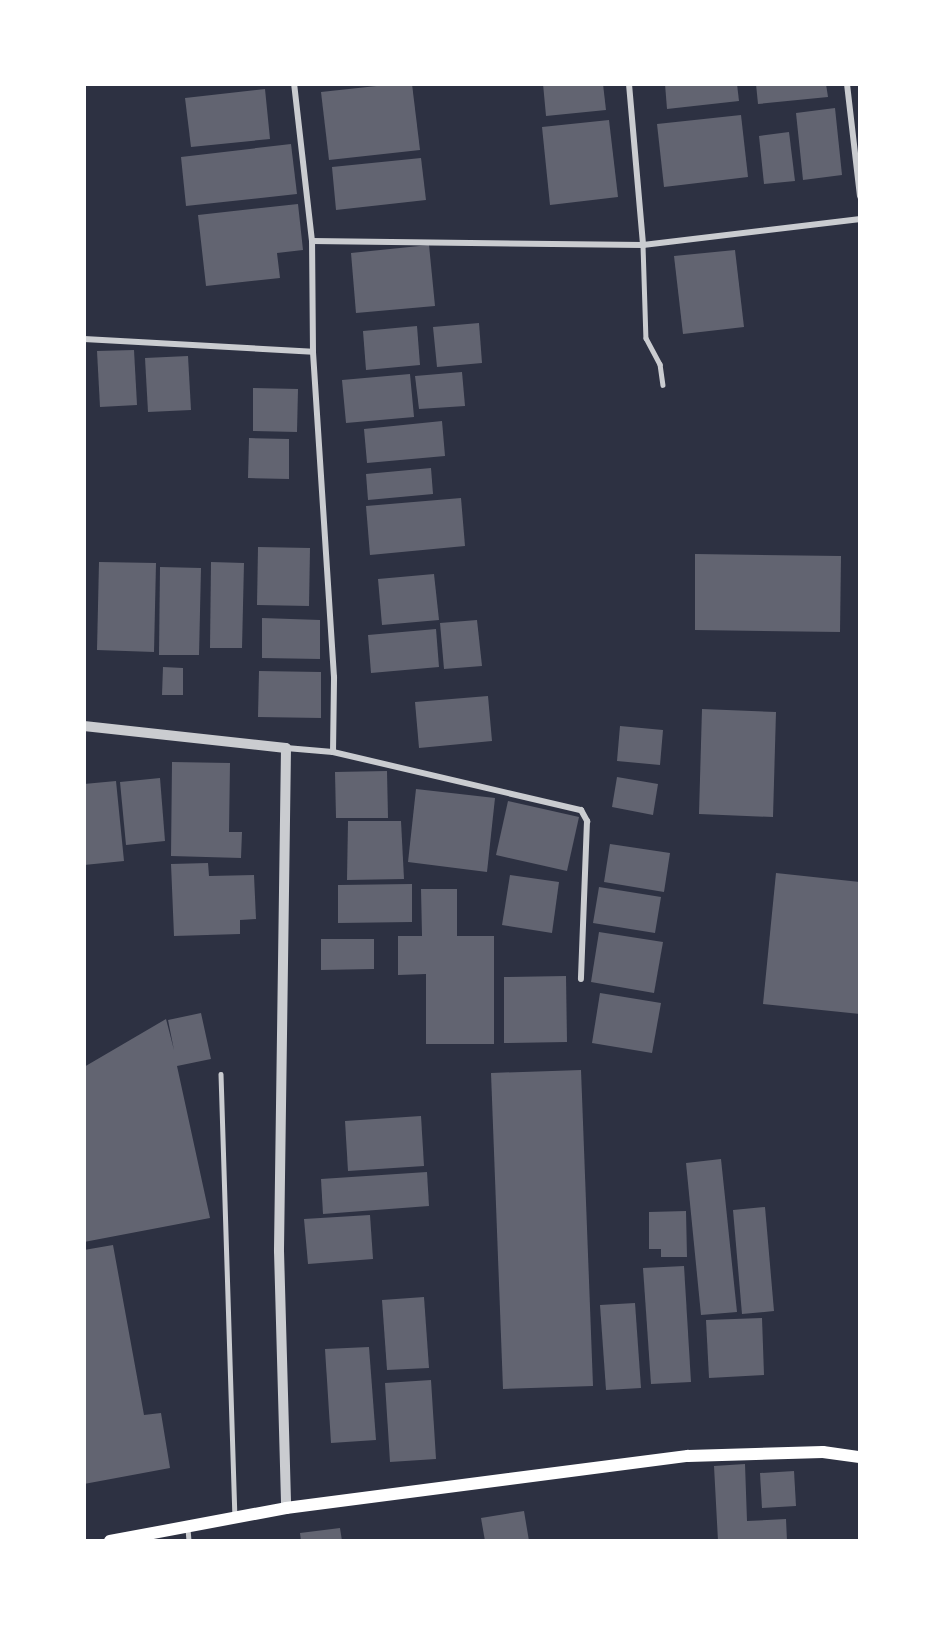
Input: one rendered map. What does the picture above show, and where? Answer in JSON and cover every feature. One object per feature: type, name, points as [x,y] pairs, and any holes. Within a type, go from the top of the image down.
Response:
[{"type":"main road","points":[[110,1541],[286,1508],[688,1456],[823,1452],[860,1457]]},
{"type":"street","points":[[294,84],[312,241],[314,352],[334,677],[333,752]]},
{"type":"street","points":[[630,84],[643,245]]},
{"type":"street","points":[[847,84],[860,196]]},
{"type":"street","points":[[312,241],[643,245],[860,219]]},
{"type":"street","points":[[84,339],[314,352]]},
{"type":"street","points":[[84,726],[333,752],[581,810],[587,821],[580,979]]},
{"type":"street","points":[[286,748],[279,1251],[286,1508]]},
{"type":"lane","points":[[643,245],[646,338],[660,364],[663,385]]},
{"type":"lane","points":[[221,1074],[235,1516]]},
{"type":"lane","points":[[187,1525],[189,1541]]},
{"type":"building","points":[[412,84],[420,150],[329,160],[321,92]]},
{"type":"building","points":[[543,84],[603,84],[606,110],[546,116]]},
{"type":"building","points":[[665,84],[737,84],[739,101],[667,109]]},
{"type":"building","points":[[756,84],[826,84],[828,97],[758,104]]},
{"type":"building","points":[[265,89],[270,139],[191,147],[185,98]]},
{"type":"building","points":[[835,108],[842,175],[803,180],[796,113]]},
{"type":"building","points":[[741,115],[748,177],[664,187],[657,124]]},
{"type":"building","points":[[609,120],[618,197],[550,205],[542,127]]},
{"type":"building","points":[[789,132],[795,181],[764,184],[759,136]]},
{"type":"building","points":[[291,144],[297,194],[186,206],[181,157]]},
{"type":"building","points":[[421,158],[426,200],[336,210],[332,167]]},
{"type":"building","points":[[298,204],[303,250],[277,253],[280,278],[206,286],[198,215]]},
{"type":"building","points":[[429,245],[435,306],[356,313],[351,253]]},
{"type":"building","points":[[735,250],[744,327],[683,334],[674,256]]},
{"type":"building","points":[[479,323],[482,363],[437,367],[433,327]]},
{"type":"building","points":[[417,326],[420,365],[366,370],[363,331]]},
{"type":"building","points":[[134,350],[137,405],[100,407],[97,351]]},
{"type":"building","points":[[188,356],[191,410],[148,412],[145,358]]},
{"type":"building","points":[[462,372],[465,406],[419,409],[415,376]]},
{"type":"building","points":[[410,374],[414,417],[346,423],[342,380]]},
{"type":"building","points":[[253,388],[298,389],[297,432],[253,431]]},
{"type":"building","points":[[442,421],[445,456],[367,463],[364,429]]},
{"type":"building","points":[[249,438],[289,439],[289,479],[248,478]]},
{"type":"building","points":[[431,468],[433,494],[368,500],[366,474]]},
{"type":"building","points":[[461,498],[465,546],[370,555],[366,506]]},
{"type":"building","points":[[258,547],[310,548],[309,606],[257,605]]},
{"type":"building","points":[[695,554],[841,556],[840,632],[695,630]]},
{"type":"building","points":[[99,562],[156,563],[154,652],[97,650]]},
{"type":"building","points":[[211,562],[244,563],[242,648],[210,648]]},
{"type":"building","points":[[160,567],[201,568],[199,655],[159,655]]},
{"type":"building","points":[[434,574],[439,620],[382,625],[378,579]]},
{"type":"building","points":[[262,618],[320,620],[320,659],[262,658]]},
{"type":"building","points":[[477,620],[482,666],[444,669],[440,623]]},
{"type":"building","points":[[436,629],[439,667],[371,673],[368,635]]},
{"type":"building","points":[[163,667],[183,668],[183,695],[162,695]]},
{"type":"building","points":[[259,671],[321,672],[321,718],[258,717]]},
{"type":"building","points":[[488,696],[492,741],[419,748],[415,702]]},
{"type":"building","points":[[702,709],[776,712],[773,817],[699,814]]},
{"type":"building","points":[[620,726],[663,730],[660,765],[617,761]]},
{"type":"building","points":[[172,762],[230,763],[229,832],[242,832],[241,858],[171,856]]},
{"type":"building","points":[[387,771],[388,818],[336,818],[335,772]]},
{"type":"building","points":[[617,777],[658,784],[653,815],[612,807]]},
{"type":"building","points":[[160,778],[165,841],[126,845],[120,782]]},
{"type":"building","points":[[116,781],[124,861],[84,865],[84,784]]},
{"type":"building","points":[[416,789],[495,798],[487,872],[408,862]]},
{"type":"building","points":[[508,801],[579,817],[567,871],[496,855]]},
{"type":"building","points":[[348,821],[401,821],[404,879],[347,880]]},
{"type":"building","points":[[610,844],[670,853],[664,892],[604,882]]},
{"type":"building","points":[[208,863],[209,876],[254,875],[256,919],[240,920],[240,934],[174,936],[171,864]]},
{"type":"building","points":[[776,873],[860,882],[860,1014],[763,1004]]},
{"type":"building","points":[[510,875],[559,882],[552,933],[502,925]]},
{"type":"building","points":[[412,884],[412,922],[338,923],[338,885]]},
{"type":"building","points":[[599,887],[661,897],[655,933],[593,923]]},
{"type":"building","points":[[421,889],[457,889],[457,936],[494,936],[494,1044],[426,1044],[426,974],[398,975],[398,936],[422,936]]},
{"type":"building","points":[[599,932],[663,942],[654,993],[591,982]]},
{"type":"building","points":[[321,939],[374,939],[374,969],[321,970]]},
{"type":"building","points":[[566,976],[567,1042],[504,1043],[504,977]]},
{"type":"building","points":[[600,993],[661,1003],[652,1053],[592,1043]]},
{"type":"building","points":[[201,1013],[211,1059],[177,1066],[210,1218],[84,1242],[84,1067],[166,1019],[174,1050],[168,1020]]},
{"type":"building","points":[[581,1070],[593,1386],[503,1389],[491,1073]]},
{"type":"building","points":[[421,1116],[424,1166],[348,1171],[345,1121]]},
{"type":"building","points":[[721,1159],[737,1312],[701,1315],[686,1163]]},
{"type":"building","points":[[427,1172],[429,1206],[323,1214],[321,1179]]},
{"type":"building","points":[[765,1207],[774,1311],[742,1314],[733,1210]]},
{"type":"building","points":[[686,1211],[687,1257],[661,1257],[661,1249],[649,1249],[649,1212]]},
{"type":"building","points":[[370,1215],[373,1259],[308,1264],[304,1219]]},
{"type":"building","points":[[113,1245],[144,1415],[161,1413],[170,1468],[84,1484],[84,1250]]},
{"type":"building","points":[[684,1266],[691,1382],[651,1384],[643,1268]]},
{"type":"building","points":[[424,1297],[429,1368],[387,1370],[382,1300]]},
{"type":"building","points":[[635,1303],[641,1388],[606,1390],[600,1305]]},
{"type":"building","points":[[762,1318],[764,1375],[709,1378],[706,1320]]},
{"type":"building","points":[[369,1347],[376,1440],[331,1443],[325,1349]]},
{"type":"building","points":[[431,1380],[436,1459],[390,1462],[385,1383]]},
{"type":"building","points":[[745,1464],[747,1521],[786,1519],[787,1541],[718,1541],[714,1466]]},
{"type":"building","points":[[794,1471],[796,1506],[762,1508],[760,1473]]},
{"type":"building","points":[[524,1511],[529,1541],[485,1541],[481,1518]]},
{"type":"building","points":[[340,1528],[342,1541],[301,1541],[300,1533]]}]
